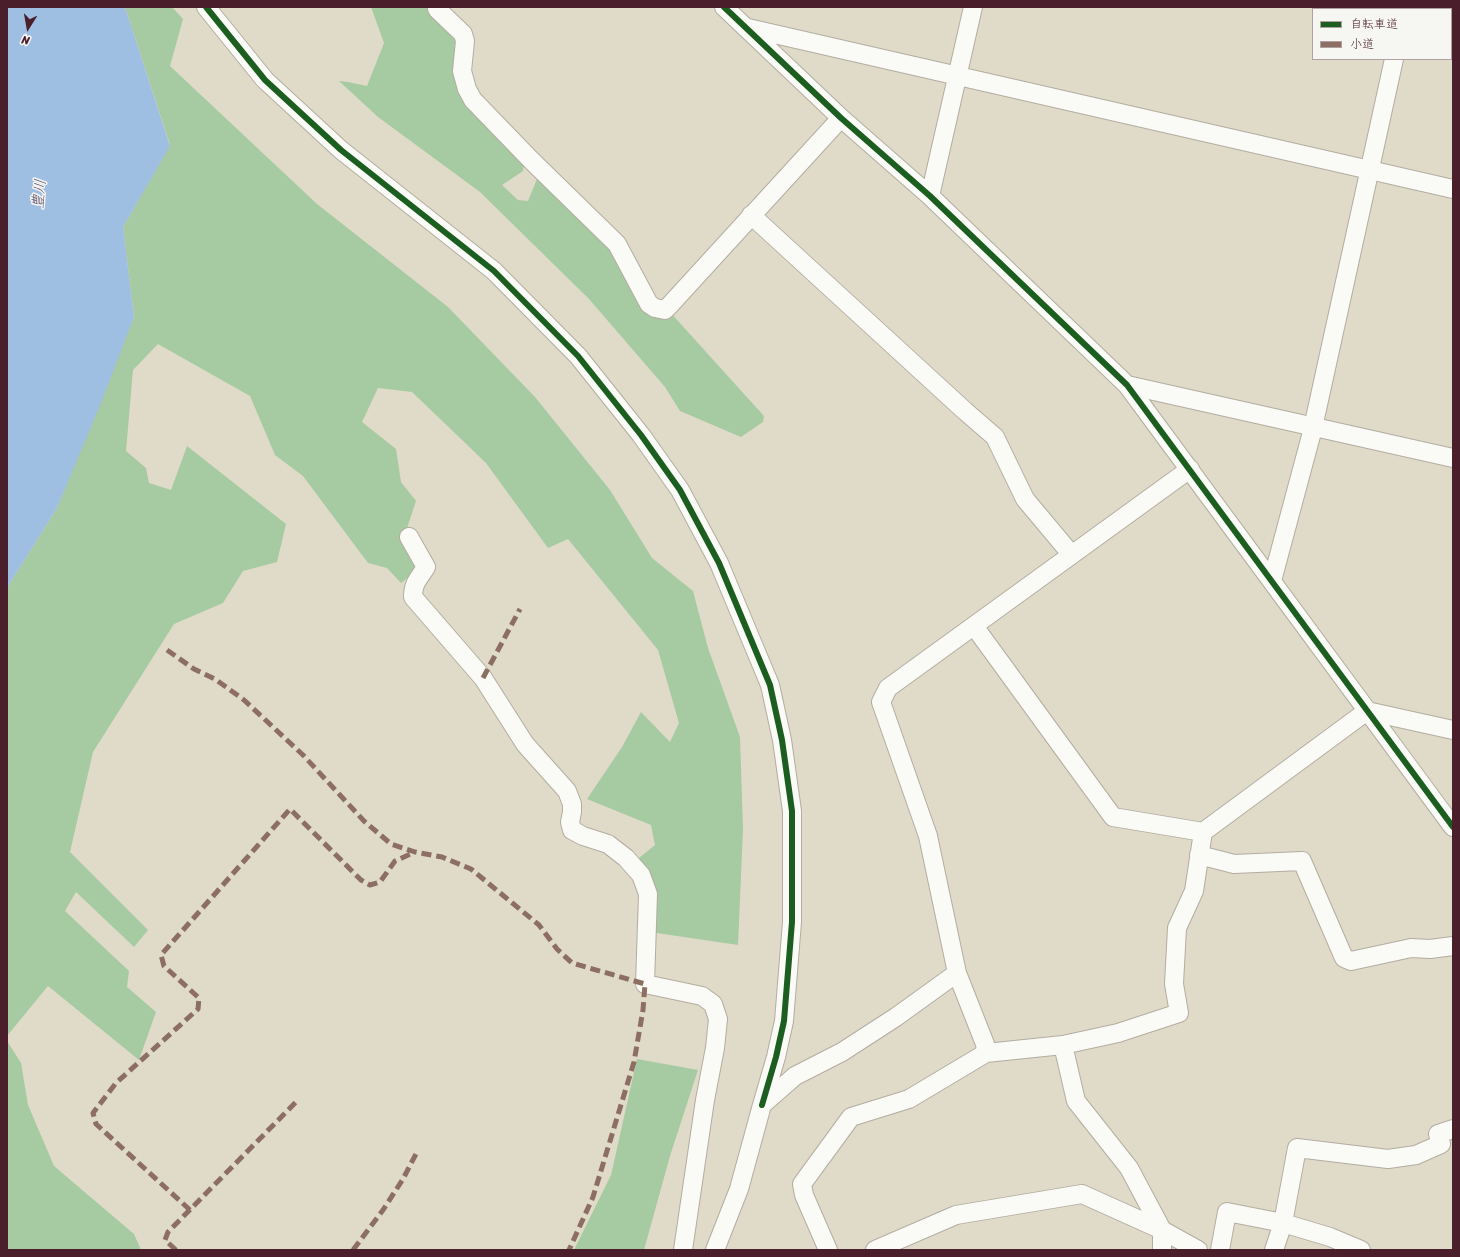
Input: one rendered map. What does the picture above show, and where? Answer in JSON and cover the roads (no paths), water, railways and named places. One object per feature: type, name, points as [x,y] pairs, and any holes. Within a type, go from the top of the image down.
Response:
[{"type":"street","points":[[206,7],[265,80],[341,150],[494,271],[578,356],[641,435],[680,490],[719,563],[770,685],[782,740],[792,811],[792,922],[785,1014],[776,1057],[739,1189],[715,1250]]},
{"type":"street","points":[[724,7],[748,28],[841,118],[930,196],[1127,385],[1453,827]]},
{"type":"street","points":[[930,196],[973,7]]},
{"type":"street","points":[[437,8],[464,34],[465,41],[462,71],[467,90],[473,100],[532,162],[617,244],[649,304],[655,308],[665,310],[669,306],[841,118]]},
{"type":"street","points":[[748,28],[1453,189]]},
{"type":"street","points":[[1272,581],[1313,426],[1394,60]]},
{"type":"street","points":[[751,215],[995,437],[1025,498],[1071,554]]},
{"type":"street","points":[[1127,385],[1453,458]]},
{"type":"street","points":[[986,1054],[985,1044],[957,973],[928,836],[881,702],[888,688],[1190,469]]},
{"type":"street","points":[[408,537],[426,567],[413,588],[413,598],[483,678],[525,744],[567,791],[572,804],[570,822],[572,830],[583,836],[608,844],[626,858],[641,875],[648,894],[645,984],[702,996],[713,1004],[718,1019],[715,1048],[705,1100],[683,1250]]},
{"type":"street","points":[[974,626],[1113,817],[1203,832]]},
{"type":"street","points":[[828,1250],[804,1195],[802,1184],[851,1117],[909,1099],[986,1054],[1063,1045],[1118,1033],[1179,1013],[1174,984],[1176,928],[1194,891],[1203,832],[1367,711],[1453,730]]},
{"type":"street","points":[[1199,855],[1234,864],[1302,860],[1344,958],[1351,961],[1411,948],[1430,949],[1453,946]]},
{"type":"street","points":[[762,1105],[795,1076],[842,1052],[896,1017],[957,973]]},
{"type":"street","points":[[1063,1045],[1076,1101],[1129,1168],[1162,1230],[1162,1250]]},
{"type":"street","points":[[1274,1250],[1283,1223],[1297,1148],[1388,1159],[1416,1155],[1441,1144],[1438,1134],[1453,1129]]},
{"type":"street","points":[[875,1250],[905,1244],[956,1215],[1082,1194],[1162,1230],[1198,1250]]},
{"type":"street","points":[[1220,1250],[1226,1212],[1283,1223],[1330,1237],[1361,1250]]},
{"type":"water","name":"豊川","points":[[7,7],[124,7],[170,146],[123,227],[134,317],[101,403],[57,508],[7,588]]}]
